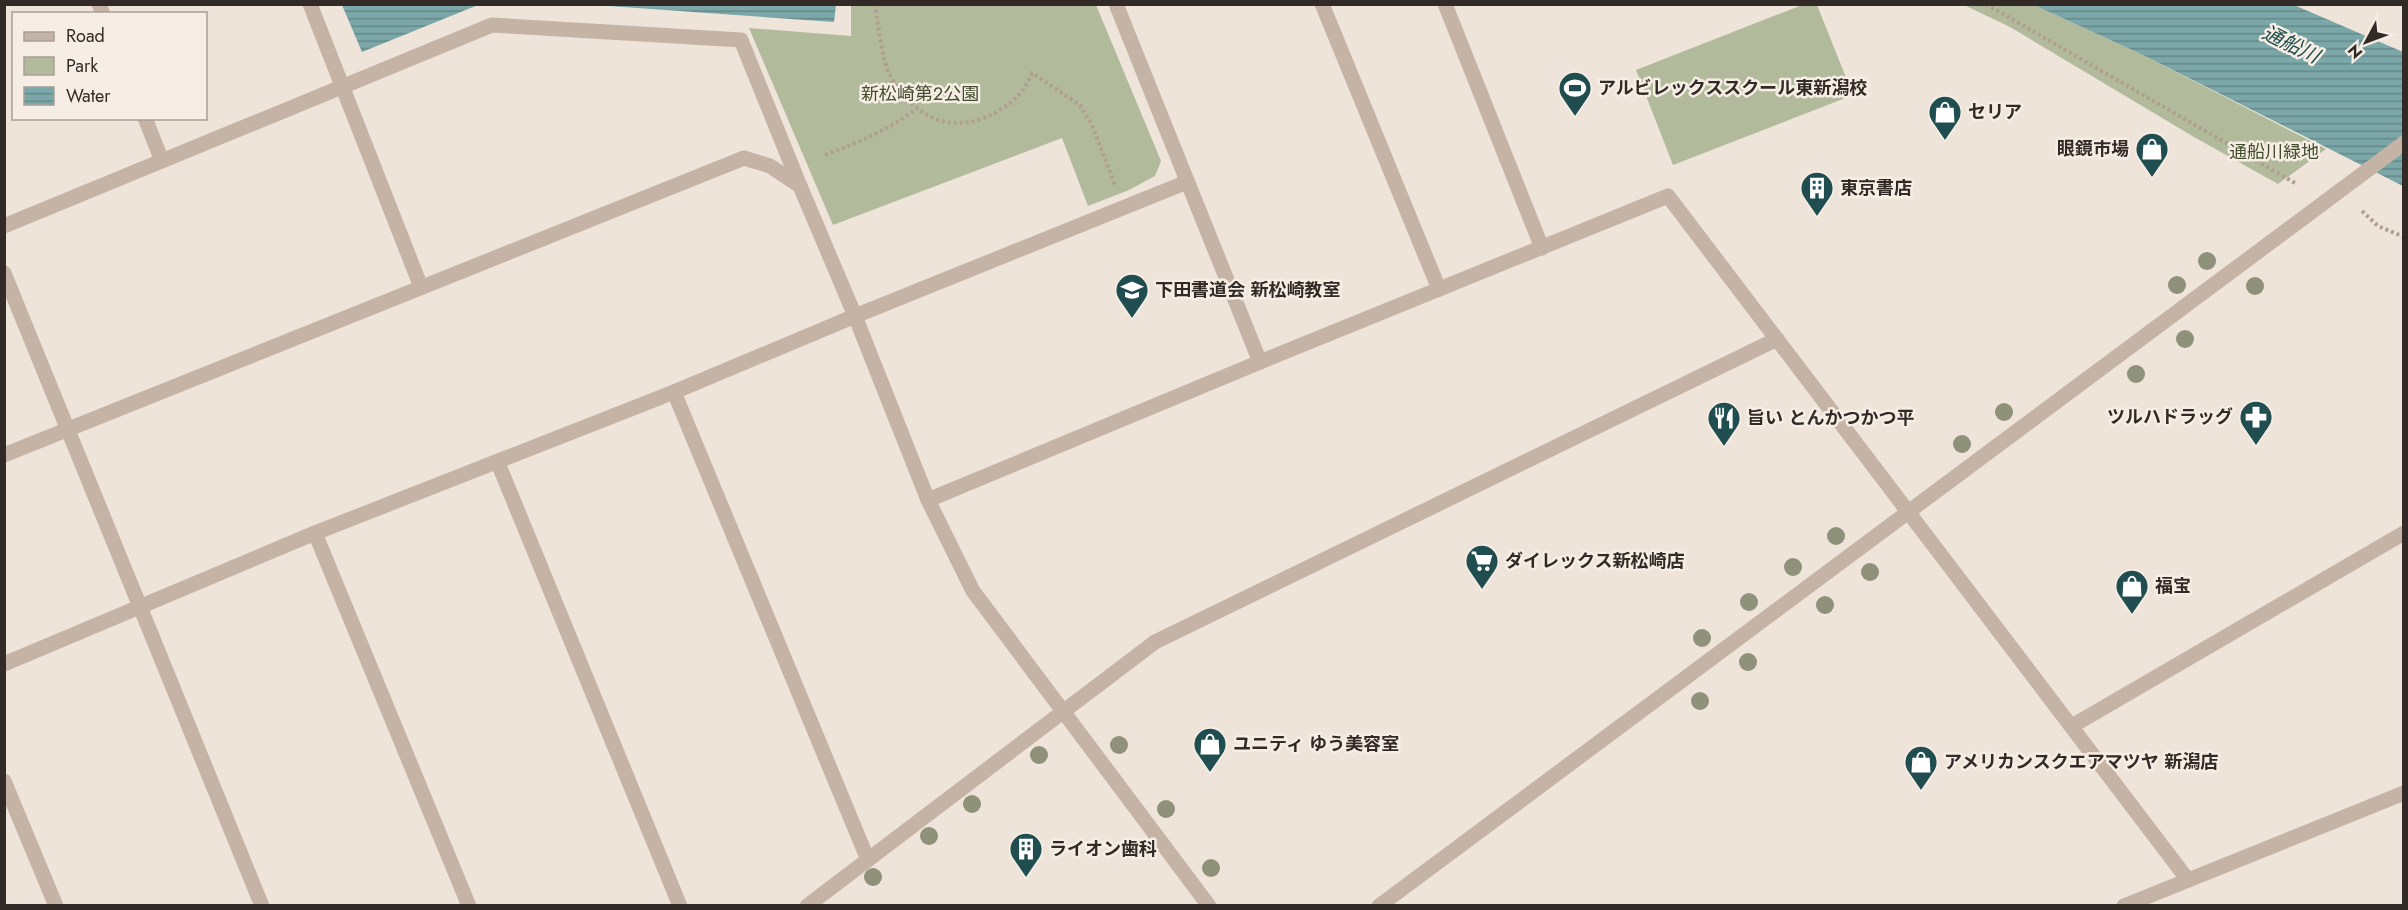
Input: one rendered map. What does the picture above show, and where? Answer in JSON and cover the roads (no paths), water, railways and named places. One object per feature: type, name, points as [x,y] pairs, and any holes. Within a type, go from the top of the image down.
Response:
[{"type":"street","points":[[310,4],[422,287]]},
{"type":"street","points":[[1116,4],[1260,362]]},
{"type":"street","points":[[1323,4],[1439,289]]},
{"type":"street","points":[[1445,4],[1542,248]]},
{"type":"street","points":[[4,226],[492,25],[741,40],[928,500],[973,591],[1209,906]]},
{"type":"street","points":[[146,120],[162,161]]},
{"type":"street","points":[[1379,906],[2403,143]]},
{"type":"street","points":[[4,455],[744,158],[770,166],[800,186]]},
{"type":"street","points":[[4,663],[315,533],[498,463],[1187,182]]},
{"type":"street","points":[[928,500],[1668,196],[2188,880]]},
{"type":"street","points":[[4,273],[262,906]]},
{"type":"street","points":[[807,906],[1155,642],[1777,339]]},
{"type":"street","points":[[674,392],[868,860]]},
{"type":"street","points":[[498,463],[680,906]]},
{"type":"street","points":[[315,533],[470,906]]},
{"type":"street","points":[[2072,726],[2403,533]]},
{"type":"street","points":[[4,781],[56,906]]},
{"type":"street","points":[[2124,906],[2403,793]]},
{"type":"water","points":[[342,5],[478,5],[362,52]]},
{"type":"water","points":[[595,5],[836,5],[834,22]]},
{"type":"water","name":"通船川","points":[[2034,5],[2294,5],[2403,52],[2403,186],[2145,56]]},
{"type":"place","name":"アルビレックススクール東新潟校","points":[[1575,117]]},
{"type":"place","name":"セリア","points":[[1945,141]]},
{"type":"place","name":"眼鏡市場","points":[[2152,178]]},
{"type":"place","name":"東京書店","points":[[1817,217]]},
{"type":"place","name":"下田書道会 新松崎教室","points":[[1132,319]]},
{"type":"place","name":"ツルハドラッグ","points":[[2256,446]]},
{"type":"place","name":"旨い とんかつかつ平","points":[[1724,447]]},
{"type":"place","name":"ダイレックス新松崎店","points":[[1482,590]]},
{"type":"place","name":"福宝","points":[[2132,615]]},
{"type":"place","name":"ユニティ ゆう美容室","points":[[1210,773]]},
{"type":"place","name":"アメリカンスクエアマツヤ 新潟店","points":[[1921,791]]},
{"type":"place","name":"ライオン歯科","points":[[1026,878]]},
{"type":"park label","name":"新松崎第２公園","points":[[920,94]]},
{"type":"park label","name":"通船川緑地","points":[[2274,152]]}]
